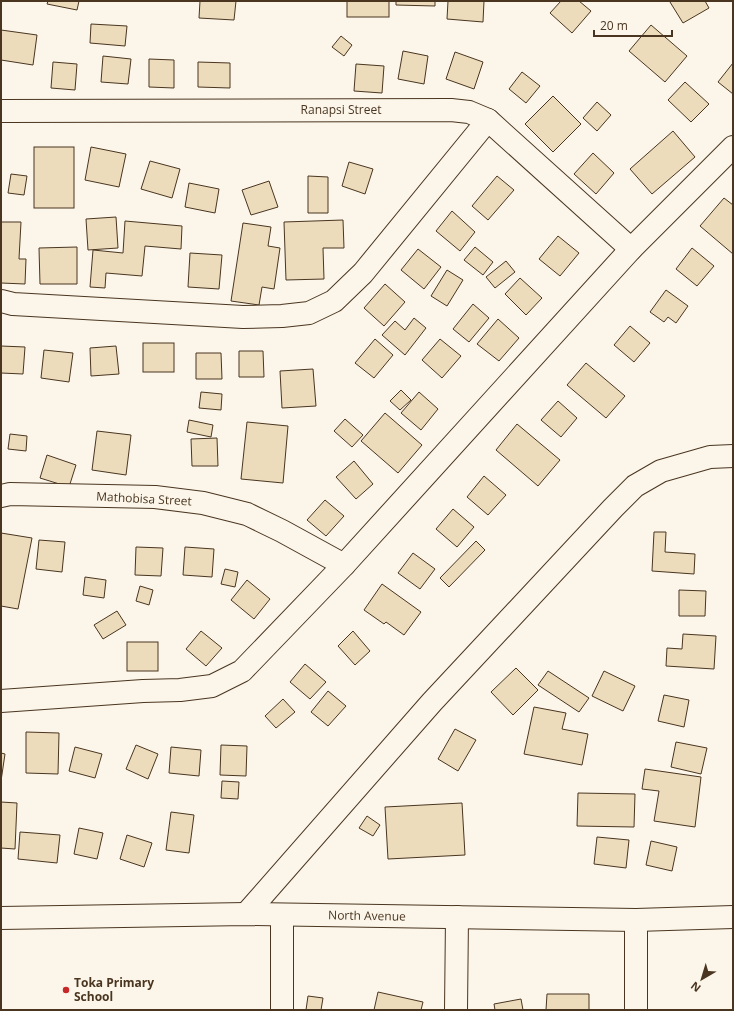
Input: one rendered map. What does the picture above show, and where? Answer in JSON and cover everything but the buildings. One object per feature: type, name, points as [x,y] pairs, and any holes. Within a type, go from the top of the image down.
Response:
[{"type":"street","name":"Ranapsi Street","points":[[1,111],[451,110],[469,112],[488,120],[631,249]]},
{"type":"street","points":[[1,301],[13,304],[242,317],[282,316],[309,313],[334,301],[363,273],[488,120]]},
{"type":"street","points":[[1,701],[143,691],[180,690],[212,686],[242,671],[344,565],[631,249],[733,147]]},
{"type":"street","points":[[246,914],[432,702],[635,486],[661,471],[710,457],[733,456]]},
{"type":"street","name":"Mathobisa Street","points":[[1,496],[10,494],[155,497],[203,503],[247,514],[282,531],[344,565]]},
{"type":"street","name":"North Avenue","points":[[1,918],[246,914],[636,920],[733,917]]},
{"type":"street","points":[[282,914],[282,1010]]},
{"type":"street","points":[[456,1010],[457,917]]},
{"type":"street","points":[[636,920],[636,1010]]},
{"type":"place","name":"Toka Primary School","points":[[66,990]]}]
